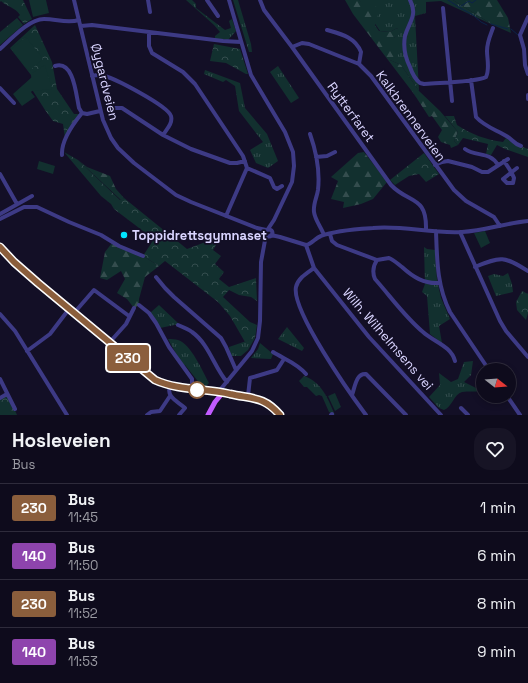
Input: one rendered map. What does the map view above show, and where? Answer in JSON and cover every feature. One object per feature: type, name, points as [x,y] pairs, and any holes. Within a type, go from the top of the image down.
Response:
[{"type":"main road","points":[[0,247],[29,276],[150,377],[170,386],[218,394],[248,396],[264,402],[280,415]]},
{"type":"main road","points":[[208,415],[218,394]]},
{"type":"street","name":"Øygardveien","points":[[74,0],[100,111],[110,138],[118,148],[131,160],[181,198],[269,233],[308,245]]},
{"type":"street","points":[[148,0],[150,12]]},
{"type":"street","points":[[207,0],[218,16]]},
{"type":"street","points":[[218,394],[252,351],[258,338],[264,246],[274,220],[292,182],[294,166],[293,152],[285,132],[251,75],[229,0]]},
{"type":"street","name":"Rytterfaret","points":[[260,0],[264,10],[391,185],[422,207],[426,216],[426,230]]},
{"type":"street","points":[[410,0],[414,12],[407,30],[404,44],[406,58],[410,68],[420,83],[450,82],[484,78],[488,72],[487,45],[493,28]]},
{"type":"street","points":[[443,8],[452,101]]},
{"type":"street","points":[[528,17],[520,35],[528,74]]},
{"type":"street","points":[[0,49],[27,26],[38,20],[45,19],[71,22],[79,20]]},
{"type":"street","points":[[81,26],[92,25],[230,42],[241,42]]},
{"type":"street","points":[[327,30],[355,41],[361,52],[359,64]]},
{"type":"street","points":[[149,32],[150,50],[183,72],[195,84],[245,161],[247,168],[226,216]]},
{"type":"street","name":"Kalkbrennerveien","points":[[292,47],[302,43],[309,44],[359,64],[371,76],[447,182],[466,201],[494,217],[500,226]]},
{"type":"street","points":[[55,66],[66,66],[71,74],[79,108],[82,113]]},
{"type":"street","points":[[92,76],[102,75],[110,78],[142,94],[168,111],[172,118],[163,135]]},
{"type":"street","points":[[471,80],[476,117],[491,128],[510,138],[516,145],[521,146]]},
{"type":"street","points":[[0,88],[14,104]]},
{"type":"street","points":[[112,108],[122,108],[163,135],[191,149],[224,162],[234,164],[245,161]]},
{"type":"street","points":[[82,113],[87,114],[100,111]]},
{"type":"street","points":[[62,155],[63,146],[70,131],[82,113]]},
{"type":"street","points":[[310,134],[316,156],[318,185],[314,209],[317,221],[324,235]]},
{"type":"street","points":[[465,149],[470,152],[494,158],[498,165]]},
{"type":"street","points":[[316,156],[327,156],[335,152]]},
{"type":"street","points":[[435,166],[442,162],[448,161],[472,167],[485,173],[506,160],[511,173],[517,168]]},
{"type":"street","points":[[247,168],[270,178],[274,187],[277,189],[282,186]]},
{"type":"street","points":[[0,174],[16,204]]},
{"type":"street","points":[[0,214],[32,196]]},
{"type":"street","points":[[0,219],[24,208],[37,207],[68,222],[101,235],[119,246],[143,256]]},
{"type":"street","points":[[308,245],[324,235],[357,229],[382,227],[460,232],[528,221]]},
{"type":"street","points":[[436,231],[439,283],[450,312],[484,363]]},
{"type":"street","points":[[460,232],[500,321],[506,331],[528,357]]},
{"type":"street","points":[[330,234],[332,241],[337,245],[377,260],[385,258],[392,259],[414,277],[426,282],[439,283]]},
{"type":"street","name":"Wilh. Wilhelmsens vei","points":[[308,245],[314,268],[369,337],[441,415]]},
{"type":"street","points":[[475,266],[503,258],[510,260],[528,271]]},
{"type":"street","points":[[377,260],[373,271],[376,279],[424,333],[452,353],[455,361]]},
{"type":"street","points":[[314,268],[298,280],[296,297],[305,320],[366,415]]},
{"type":"street","points":[[156,277],[164,288],[221,338],[236,370]]},
{"type":"street","points":[[74,313],[94,290],[129,316]]},
{"type":"street","points":[[139,305],[154,320],[168,347],[192,379],[192,389]]},
{"type":"street","points":[[109,343],[126,324],[134,308]]},
{"type":"street","points":[[27,351],[50,334],[69,309]]},
{"type":"street","points":[[0,314],[12,327],[67,415]]},
{"type":"street","points":[[178,325],[192,332],[200,339],[206,346],[217,368],[227,382]]},
{"type":"street","points":[[273,352],[299,366],[306,374]]},
{"type":"street","points":[[248,396],[250,378],[277,370],[284,359]]},
{"type":"street","points":[[352,394],[360,375],[366,374],[406,415]]},
{"type":"street","points":[[0,379],[15,409]]},
{"type":"street","points":[[147,415],[151,412],[160,410],[170,396],[170,386]]},
{"type":"street","points":[[0,398],[7,394]]},
{"type":"street","points":[[170,396],[185,408],[179,415]]},
{"type":"street","points":[[512,403],[520,415]]},
{"type":"street","points":[[462,408],[468,415]]},
{"type":"green space","points":[[0,0],[23,0],[32,19],[24,24],[18,17],[20,15],[18,12],[1,1],[0,2]]},
{"type":"green space","points":[[29,0],[46,0],[49,13],[33,17]]},
{"type":"green space","points":[[186,0],[192,0],[196,4],[196,8],[225,30],[231,28],[229,21],[232,19],[236,31],[228,40],[215,39],[215,36],[220,32]]},
{"type":"green space","points":[[233,0],[238,0],[252,52],[249,52]]},
{"type":"green space","points":[[345,0],[359,0],[361,2],[372,1],[379,11],[375,25],[379,31],[390,32],[397,28],[401,33],[394,38],[399,54],[390,60],[401,65],[419,91],[440,111],[458,132],[454,141],[458,145],[451,148],[450,145],[441,142],[438,137],[442,130],[432,116],[429,117],[414,94],[353,14]]},
{"type":"green space","points":[[359,0],[453,0],[493,25],[441,1],[426,2],[426,13],[415,16],[419,91],[401,65],[390,60],[394,38],[400,33],[397,28],[390,32],[380,31]]},
{"type":"green space","points":[[453,0],[497,0],[508,18],[511,33],[493,25]]},
{"type":"green space","points":[[17,18],[23,25],[0,45],[0,32]]},
{"type":"green space","points":[[35,25],[52,62],[57,89],[74,114],[80,114],[65,138],[63,124],[53,121],[45,110],[33,91],[31,75],[10,48]]},
{"type":"green space","points":[[26,37],[43,59],[29,71],[11,49]]},
{"type":"green space","points":[[214,44],[240,49],[248,74],[226,63],[210,61]]},
{"type":"green space","points":[[45,65],[52,89],[32,91],[31,92],[35,97],[22,106],[13,94],[32,77],[32,73]]},
{"type":"green space","points":[[278,66],[299,98],[291,103],[270,72]]},
{"type":"green space","points":[[205,70],[240,83],[245,108],[267,134],[278,161],[268,168],[256,163],[250,150],[263,142],[239,111],[235,86],[226,80],[223,82],[204,74]]},
{"type":"green space","points":[[445,116],[454,116],[457,125],[479,136],[503,142],[506,138],[514,144],[528,149],[528,157],[497,145],[491,155],[486,154],[488,144],[463,138],[458,145],[454,141],[458,132]]},
{"type":"green space","points":[[64,152],[78,160],[120,200],[124,198],[187,249],[216,238],[216,245],[213,250],[221,256],[215,264],[224,272],[219,279],[229,287],[256,278],[257,301],[251,297],[239,295],[229,290],[223,297],[250,322],[257,325],[255,338],[245,342],[230,316],[218,302],[165,261],[159,266],[143,256],[152,242],[147,234],[114,209],[111,204],[101,196]]},
{"type":"green space","points":[[364,152],[387,182],[373,199],[361,204],[343,208],[344,202],[331,199],[338,181],[331,177],[358,153]]},
{"type":"green space","points":[[424,153],[439,174],[426,182],[419,174],[409,176],[395,185],[390,180]]},
{"type":"green space","points":[[78,160],[87,167],[110,176],[116,189],[124,198],[121,200]]},
{"type":"green space","points":[[39,161],[55,166],[53,174],[37,169]]},
{"type":"green space","points":[[485,231],[490,243],[481,248],[474,233]]},
{"type":"green space","points":[[112,243],[143,256],[159,266],[145,277],[139,299],[139,305],[134,308],[127,299],[117,293],[125,279],[121,271],[107,280],[100,278],[105,252]]},
{"type":"green space","points":[[424,247],[435,250],[437,280],[441,298],[450,319],[439,326],[442,343],[430,334],[427,296],[422,292],[425,284]]},
{"type":"green space","points":[[508,273],[513,292],[496,296],[488,276],[494,274],[503,276]]},
{"type":"green space","points":[[522,291],[528,294],[528,313],[526,320],[517,310],[516,302]]},
{"type":"green space","points":[[159,305],[179,324],[160,328],[150,313]]},
{"type":"green space","points":[[287,327],[304,348],[302,351],[278,339]]},
{"type":"green space","points":[[255,338],[248,350],[241,356],[231,356],[229,347]]},
{"type":"green space","points":[[168,339],[178,340],[192,352],[209,383],[206,386],[201,385],[185,365],[183,366]]},
{"type":"green space","points":[[260,343],[273,354],[271,359],[251,358],[258,349]]},
{"type":"green space","points":[[473,361],[471,375],[464,382],[476,388],[476,391],[459,393],[447,408],[444,410],[439,408],[429,397],[440,385],[439,373],[451,382],[458,379],[464,362]]},
{"type":"green space","points":[[304,376],[315,382],[324,392],[335,415],[329,412],[322,396],[316,396],[299,381]]},
{"type":"green space","points":[[335,393],[341,407],[335,411],[328,396]]},
{"type":"green space","points":[[8,395],[17,415],[0,415],[0,399]]},
{"type":"waterway","points":[[448,0],[487,25]]},
{"type":"waterway","points":[[461,6],[469,1],[472,3],[476,0]]},
{"type":"waterway","points":[[491,24],[508,29]]},
{"type":"waterway","points":[[511,29],[518,35]]},
{"type":"bus line","name":"230","points":[[0,247],[14,262],[38,283],[155,380],[178,387],[218,392],[221,390],[222,392],[227,392],[229,394],[260,399],[270,405],[280,415]]},
{"type":"place","name":"Toppidrettsgymnaset","points":[[124,235]]}]
